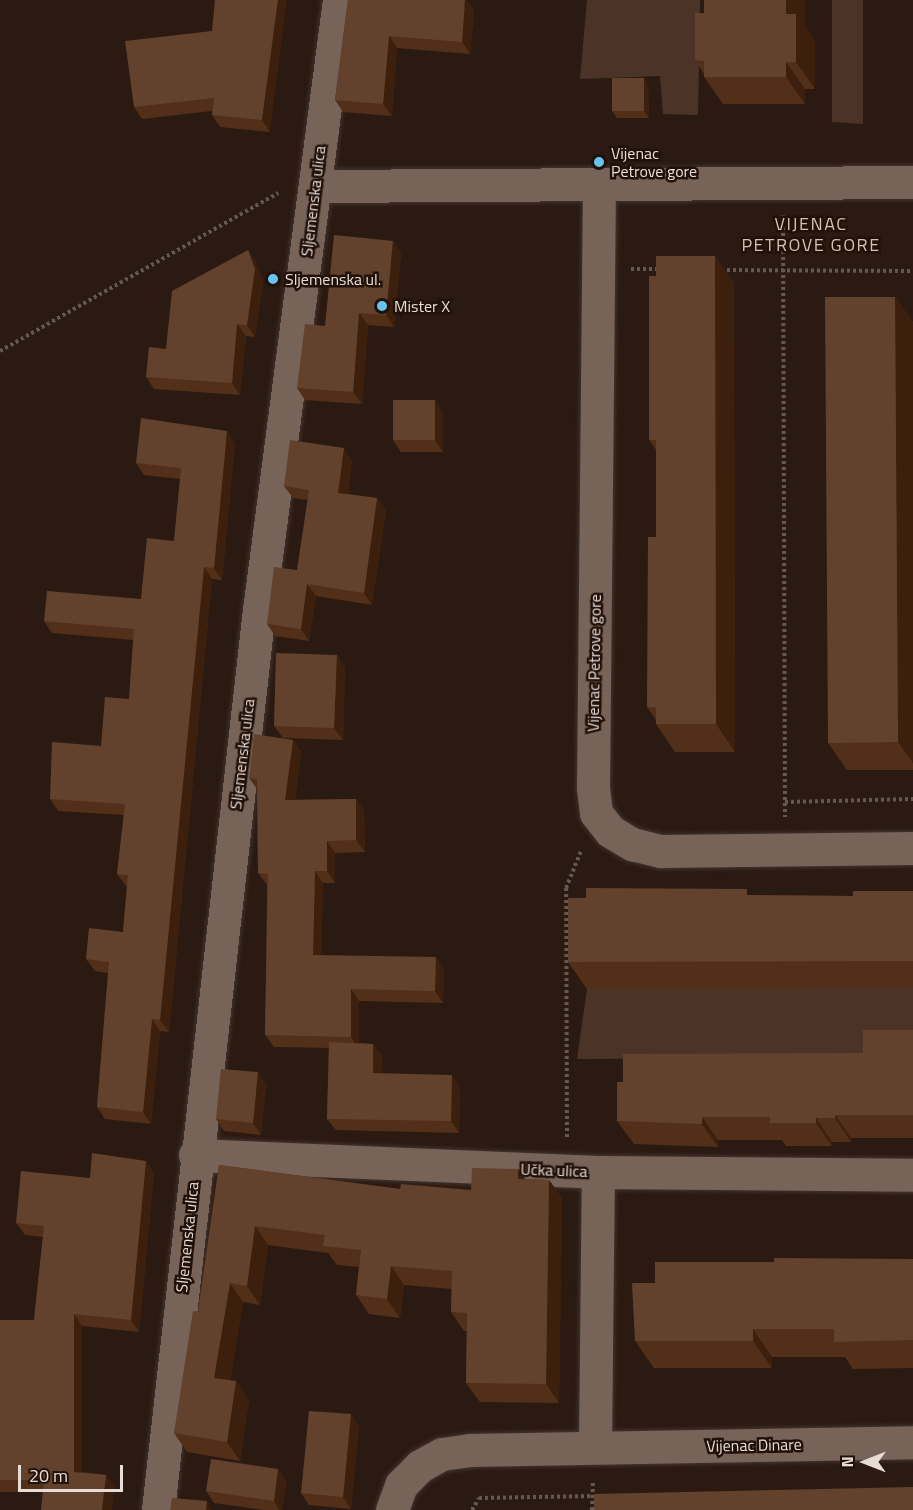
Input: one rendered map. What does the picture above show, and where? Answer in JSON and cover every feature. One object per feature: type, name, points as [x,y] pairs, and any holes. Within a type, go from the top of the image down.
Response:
[{"type":"street","name":"Sljemenska ulica","points":[[158,1510],[195,1155],[259,610],[299,188],[339,0]]},
{"type":"street","points":[[299,188],[598,183],[913,182]]},
{"type":"street","name":"Vijenac Petrove gore","points":[[596,813],[593,788],[598,183]]},
{"type":"street","points":[[596,813],[610,831],[632,844],[662,851],[913,848]]},
{"type":"street","name":"Učka ulica","points":[[195,1155],[583,1171],[913,1175]]},
{"type":"street","points":[[583,1171],[595,1447]]},
{"type":"street","name":"Vijenac Dinare","points":[[392,1510],[401,1485],[420,1466],[442,1454],[470,1450],[913,1442]]},
{"type":"path","points":[[783,182],[785,851]]},
{"type":"path","points":[[0,351],[299,188]]},
{"type":"path","points":[[597,269],[667,269]]},
{"type":"path","points":[[714,270],[913,271]]},
{"type":"path","points":[[785,802],[913,799]]},
{"type":"path","points":[[583,1171],[566,888],[596,813]]},
{"type":"path","points":[[472,1510],[479,1498],[593,1496]]},
{"type":"shaded area","points":[[587,0],[700,0],[698,115],[663,114],[660,76],[580,79]]},
{"type":"shaded area","points":[[832,0],[863,0],[863,124],[832,122]]},
{"type":"shaded area","points":[[766,986],[913,988],[913,1057],[577,1059],[587,989]]},
{"type":"building","points":[[215,0],[278,0],[262,120],[212,115],[214,98],[134,107],[125,41],[212,31]]},
{"type":"building","points":[[348,0],[465,0],[462,42],[389,36],[383,104],[335,100]]},
{"type":"building","points":[[704,0],[786,0],[786,14],[796,14],[796,62],[786,62],[786,77],[704,77],[704,61],[695,60],[695,13],[704,13]]},
{"type":"building","points":[[612,78],[644,78],[644,111],[612,111]]},
{"type":"building","points":[[334,235],[393,241],[386,315],[359,313],[353,392],[297,388],[305,324],[325,326]]},
{"type":"building","points":[[248,250],[255,269],[247,325],[237,324],[232,383],[146,377],[149,347],[166,349],[172,291]]},
{"type":"building","points":[[656,256],[715,256],[716,724],[656,724],[656,707],[647,707],[648,537],[656,537],[656,440],[649,440],[649,276],[656,276]]},
{"type":"building","points":[[825,297],[895,297],[898,742],[828,743]]},
{"type":"building","points":[[393,400],[435,400],[435,440],[393,440]]},
{"type":"building","points":[[141,418],[227,431],[214,568],[204,567],[160,1020],[152,1019],[143,1112],[97,1107],[109,962],[86,959],[89,928],[123,932],[128,875],[117,874],[125,804],[50,799],[52,742],[101,746],[105,697],[129,699],[134,629],[44,621],[47,591],[141,599],[147,538],[174,541],[181,468],[136,463]]},
{"type":"building","points":[[290,440],[344,448],[338,493],[377,498],[364,593],[307,584],[301,629],[267,624],[274,567],[297,570],[309,490],[284,486]]},
{"type":"building","points":[[276,653],[337,655],[334,728],[274,726]]},
{"type":"building","points":[[254,734],[293,740],[285,800],[356,799],[356,840],[327,841],[327,871],[315,871],[313,955],[436,957],[435,991],[351,989],[351,1037],[265,1035],[268,874],[258,873],[257,779],[249,778]]},
{"type":"building","points":[[586,888],[747,889],[747,895],[853,896],[853,891],[913,891],[913,961],[568,962],[568,898],[586,898]]},
{"type":"building","points":[[863,1030],[913,1030],[913,1115],[835,1115],[835,1118],[816,1118],[816,1123],[770,1123],[770,1117],[702,1117],[702,1124],[617,1121],[617,1082],[623,1082],[623,1054],[863,1053]]},
{"type":"building","points":[[329,1042],[373,1044],[373,1073],[452,1075],[451,1121],[327,1119]]},
{"type":"building","points":[[221,1069],[258,1072],[253,1123],[216,1119]]},
{"type":"building","points":[[92,1153],[146,1161],[131,1320],[74,1314],[74,1472],[106,1475],[102,1510],[41,1510],[44,1480],[0,1480],[0,1320],[34,1320],[44,1226],[16,1223],[21,1171],[90,1178]]},
{"type":"building","points":[[219,1165],[400,1189],[401,1184],[471,1190],[472,1168],[518,1169],[518,1179],[549,1180],[546,1384],[466,1383],[467,1313],[451,1312],[452,1271],[391,1266],[387,1299],[356,1295],[361,1250],[323,1246],[325,1235],[255,1226],[247,1286],[230,1283],[214,1378],[236,1381],[227,1442],[174,1433],[193,1311],[198,1312]]},
{"type":"building","points":[[774,1258],[913,1259],[913,1340],[834,1342],[834,1329],[753,1329],[753,1341],[635,1341],[632,1283],[655,1283],[655,1262],[774,1262]]},
{"type":"building","points":[[309,1411],[351,1414],[343,1497],[301,1493]]},
{"type":"building","points":[[211,1459],[278,1469],[274,1501],[206,1491]]},
{"type":"building","points":[[913,1487],[913,1510],[594,1510],[594,1494]]},
{"type":"building","points":[[172,1498],[207,1501],[206,1510],[170,1510]]},
{"type":"place","name":"Vijenac Petrove gore","points":[[599,162]]},
{"type":"place","name":"Sljemenska ul.","points":[[273,279]]},
{"type":"place","name":"Mister X","points":[[382,306]]},
{"type":"district","name":"VIJENAC PETROVE GORE","points":[[811,235]]}]
